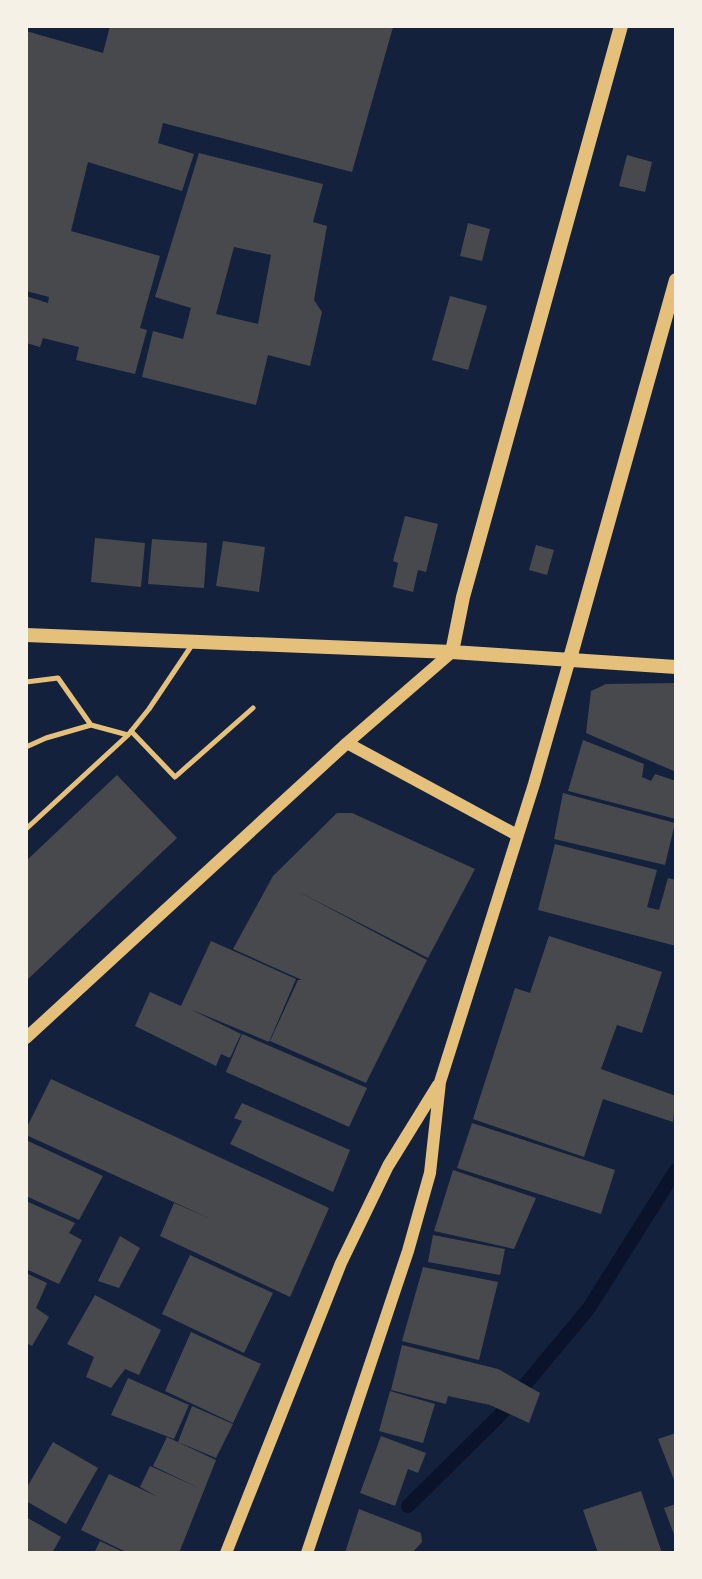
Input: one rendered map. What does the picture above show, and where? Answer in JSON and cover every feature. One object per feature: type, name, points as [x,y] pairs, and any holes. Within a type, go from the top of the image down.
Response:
[{"type":"main road","points":[[452,652],[463,597],[621,26]]},
{"type":"main road","points":[[569,662],[676,280]]},
{"type":"main road","points":[[26,635],[452,652],[569,662],[676,667]]},
{"type":"street","points":[[26,1038],[346,743],[452,652]]},
{"type":"street","points":[[307,1553],[408,1251],[426,1186],[440,1082],[569,662]]},
{"type":"street","points":[[346,743],[517,835]]},
{"type":"street","points":[[226,1553],[341,1263],[388,1166],[440,1082]]},
{"type":"lane","points":[[26,830],[129,733],[195,640]]},
{"type":"lane","points":[[26,682],[58,678],[91,725]]},
{"type":"lane","points":[[26,747],[46,738],[91,725],[129,733],[175,777],[253,708]]},
{"type":"building","points":[[110,26],[393,27],[352,172],[163,123],[158,143],[194,154],[182,191],[88,162],[71,231],[160,256],[140,328],[147,330],[135,374],[76,360],[79,347],[43,338],[40,347],[26,343],[26,296],[48,303],[49,297],[26,291],[26,31],[103,53]]},
{"type":"building","points":[[199,153],[323,184],[313,222],[327,226],[314,300],[322,312],[310,366],[268,355],[256,405],[142,377],[153,331],[183,339],[191,308],[155,297]],"holes":[[[234,247],[271,255],[258,324],[216,314]]]},
{"type":"building","points":[[627,155],[652,162],[645,192],[619,186]]},
{"type":"building","points":[[468,223],[490,229],[482,261],[460,256]]},
{"type":"building","points":[[450,296],[487,306],[468,370],[432,360]]},
{"type":"building","points":[[405,516],[438,524],[426,572],[418,570],[413,592],[393,587],[398,563],[393,561]]},
{"type":"building","points":[[95,538],[145,543],[141,587],[91,582]]},
{"type":"building","points":[[152,539],[207,543],[204,588],[148,584]]},
{"type":"building","points":[[223,541],[265,547],[259,592],[216,586]]},
{"type":"building","points":[[536,545],[554,550],[547,575],[529,570]]},
{"type":"building","points":[[676,683],[676,772],[586,733],[591,691],[606,684]]},
{"type":"building","points":[[583,740],[644,764],[642,777],[651,781],[655,774],[676,781],[676,819],[568,791]]},
{"type":"building","points":[[117,775],[177,838],[26,981],[26,861]]},
{"type":"building","points":[[563,793],[675,823],[665,865],[554,839]]},
{"type":"building","points":[[337,813],[352,813],[475,869],[428,958],[297,891],[427,960],[366,1083],[270,1041],[298,980],[302,980],[233,949],[273,876]]},
{"type":"building","points":[[555,844],[657,870],[647,907],[659,910],[668,878],[676,880],[676,946],[538,910]]},
{"type":"building","points":[[549,936],[662,972],[642,1033],[617,1025],[601,1069],[676,1096],[673,1122],[603,1099],[584,1157],[473,1119],[515,988],[530,993]]},
{"type":"building","points":[[211,941],[296,979],[269,1042],[190,1009],[241,1034],[230,1058],[221,1054],[216,1066],[135,1026],[150,992],[181,1006]]},
{"type":"building","points":[[242,1034],[367,1088],[349,1127],[226,1072]]},
{"type":"building","points":[[51,1079],[329,1208],[290,1297],[160,1236],[174,1203],[211,1219],[26,1135],[26,1129]]},
{"type":"building","points":[[242,1103],[350,1150],[333,1192],[230,1144],[242,1121],[234,1118]]},
{"type":"building","points":[[472,1123],[615,1170],[601,1214],[457,1168]]},
{"type":"building","points":[[26,1140],[103,1176],[79,1220],[26,1196]]},
{"type":"building","points":[[453,1170],[536,1198],[514,1249],[434,1231]]},
{"type":"building","points":[[26,1201],[75,1223],[69,1233],[82,1240],[59,1284],[26,1269]]},
{"type":"building","points":[[433,1235],[505,1249],[500,1275],[428,1262]]},
{"type":"building","points":[[120,1236],[140,1248],[119,1288],[98,1281]]},
{"type":"building","points":[[190,1255],[273,1293],[244,1353],[162,1314]]},
{"type":"building","points":[[423,1267],[498,1282],[479,1360],[402,1341]]},
{"type":"building","points":[[26,1273],[47,1283],[36,1308],[49,1317],[32,1346],[26,1343]]},
{"type":"building","points":[[95,1295],[161,1330],[139,1375],[125,1369],[111,1388],[86,1377],[94,1357],[67,1344]]},
{"type":"building","points":[[191,1332],[261,1364],[233,1423],[165,1391]]},
{"type":"building","points":[[402,1345],[498,1369],[540,1393],[529,1423],[490,1405],[448,1396],[446,1404],[391,1390]]},
{"type":"building","points":[[128,1378],[189,1405],[174,1439],[111,1415]]},
{"type":"building","points":[[390,1391],[435,1404],[423,1443],[379,1431]]},
{"type":"building","points":[[192,1406],[233,1424],[216,1458],[178,1442]]},
{"type":"building","points":[[676,1433],[676,1485],[658,1439]]},
{"type":"building","points":[[381,1436],[426,1453],[418,1473],[408,1469],[395,1506],[360,1493]]},
{"type":"building","points":[[167,1437],[216,1460],[179,1553],[128,1553],[81,1530],[109,1474],[158,1497],[140,1487],[150,1466],[199,1488],[153,1466]]},
{"type":"building","points":[[53,1442],[98,1468],[66,1524],[26,1501],[26,1489]]},
{"type":"building","points":[[641,1491],[662,1553],[598,1553],[583,1510]]},
{"type":"building","points":[[676,1504],[676,1537],[675,1537],[664,1508]]},
{"type":"building","points":[[359,1509],[421,1533],[422,1542],[412,1553],[345,1553]]},
{"type":"building","points":[[26,1517],[61,1537],[52,1553],[26,1553]]},
{"type":"building","points":[[100,1541],[125,1553],[94,1553]]},
{"type":"waterway","points":[[408,1506],[499,1416],[589,1308],[676,1170]]}]
